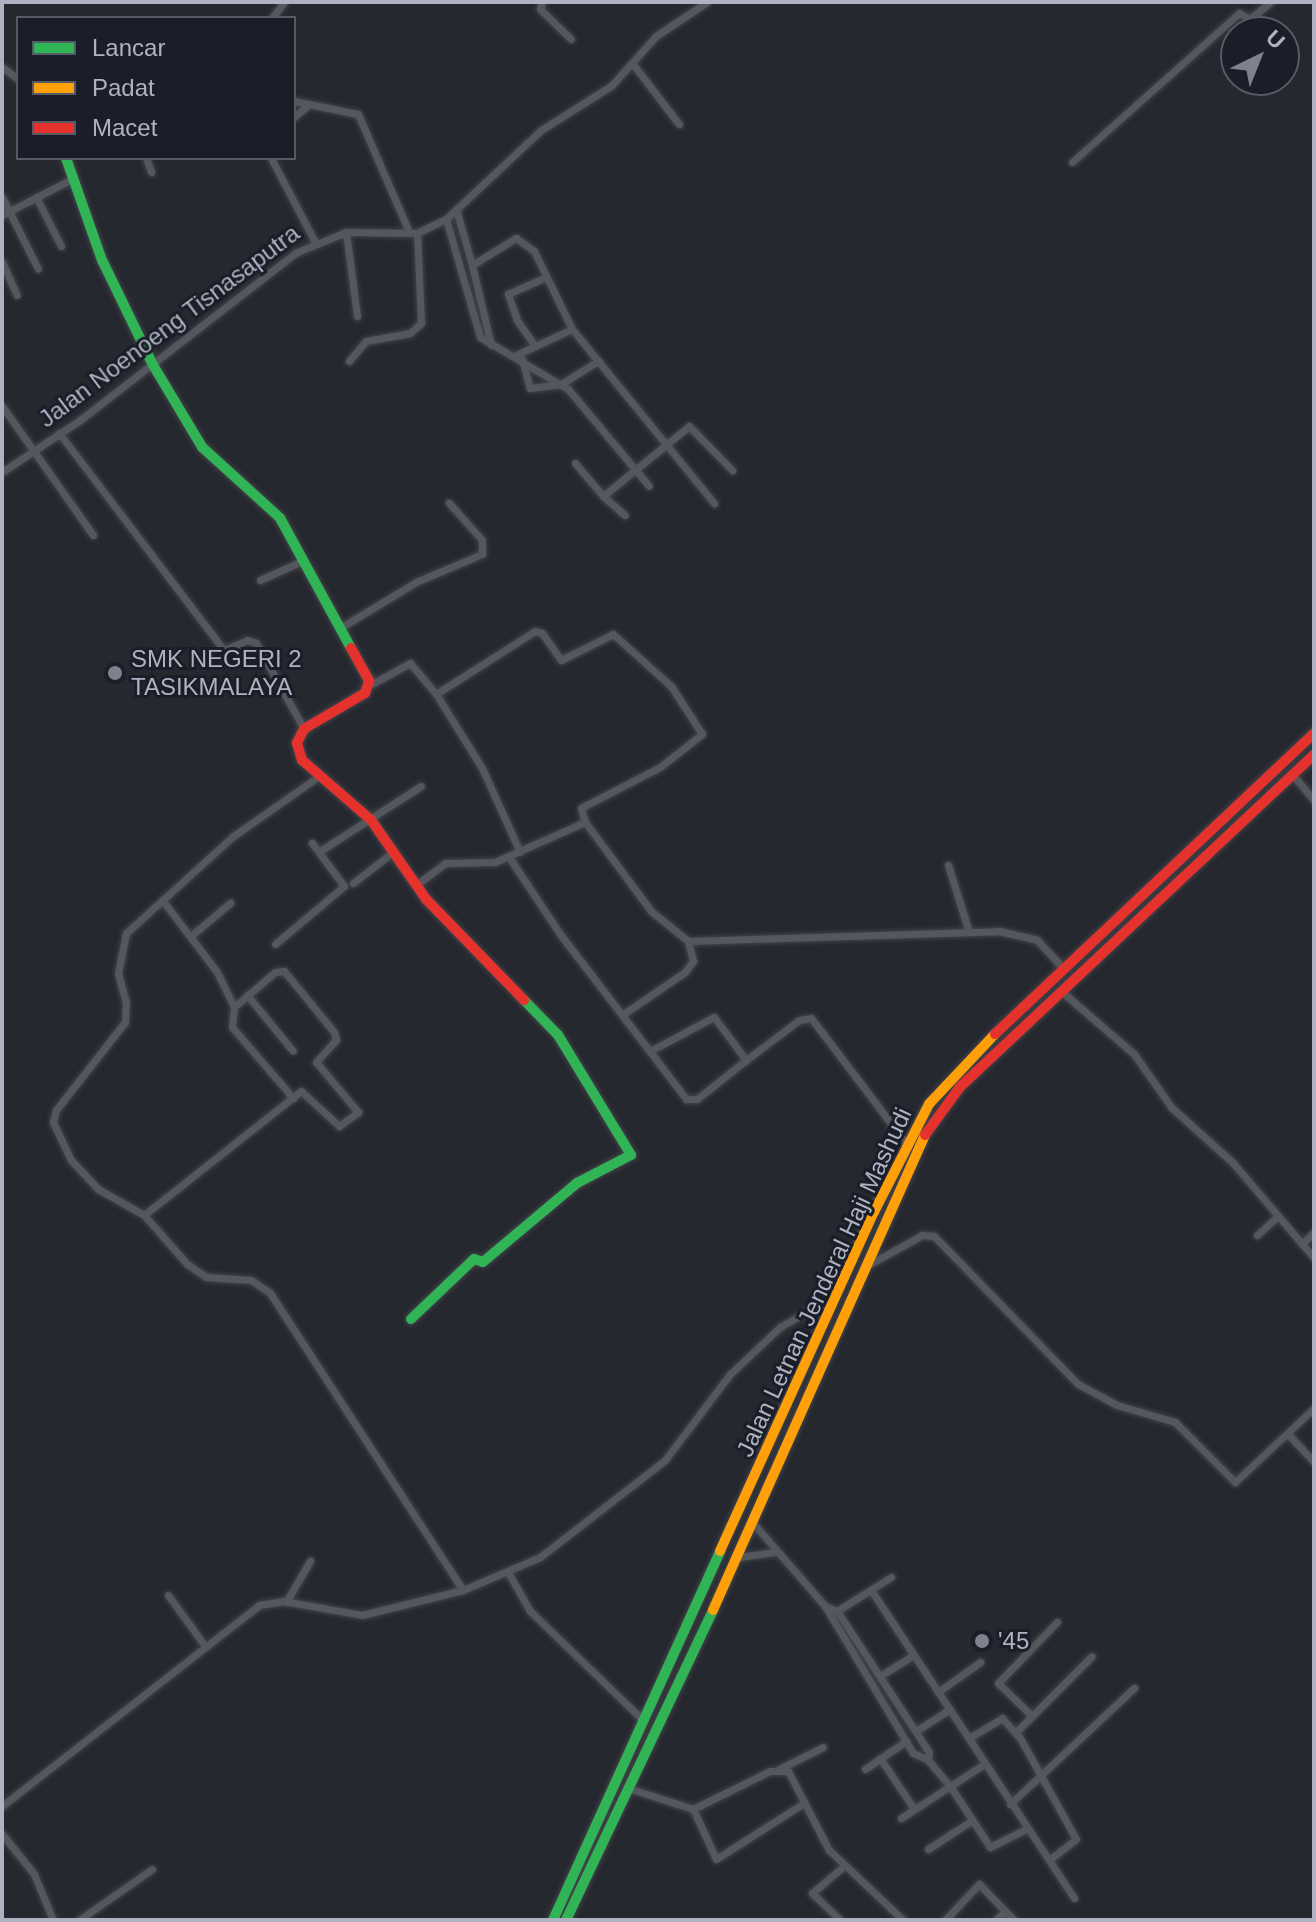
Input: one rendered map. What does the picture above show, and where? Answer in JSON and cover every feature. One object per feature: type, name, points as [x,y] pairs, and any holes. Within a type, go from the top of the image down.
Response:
[{"type":"main road","points":[[67,160],[102,260],[153,365],[202,447],[280,518],[370,685],[358,699],[304,729],[299,751],[319,776],[371,820],[416,885],[558,1035],[631,1155],[577,1183],[483,1262],[474,1259],[411,1319]]},
{"type":"main road","name":"Jalan Letnan Jenderal Haji Mashudi","points":[[553,1920],[906,1143],[945,1083],[1314,733]]},
{"type":"main road","name":"Jalan Letnan Jenderal Haji Mashudi","points":[[566,1920],[738,1557],[929,1126],[1012,1037],[1314,754]]},
{"type":"main road","points":[[1001,1027],[1012,1037]]},
{"type":"street","points":[[542,2],[540,9],[571,39]]},
{"type":"street","name":"Jalan Noenoeng Tisnasaputra","points":[[2,472],[153,365],[256,281],[315,242],[346,232],[413,232],[446,219],[541,130],[604,91],[656,36],[707,2]]},
{"type":"street","points":[[1072,162],[1239,13],[1250,19],[1270,2]]},
{"type":"street","points":[[632,63],[679,124]]},
{"type":"street","points":[[296,102],[306,107],[347,108],[358,114],[413,232],[421,323],[410,333],[366,341],[349,361]]},
{"type":"street","points":[[296,115],[306,107]]},
{"type":"street","points":[[147,160],[151,172]]},
{"type":"street","points":[[272,160],[315,242]]},
{"type":"street","points":[[6,212],[74,178]]},
{"type":"street","points":[[2,197],[6,212],[38,269]]},
{"type":"street","points":[[36,197],[61,246]]},
{"type":"street","points":[[456,209],[491,345]]},
{"type":"street","points":[[446,219],[476,332],[491,345],[561,384],[649,486]]},
{"type":"street","points":[[346,232],[357,316]]},
{"type":"street","points":[[472,265],[516,238],[530,246],[572,329],[714,503]]},
{"type":"street","points":[[2,262],[17,295]]},
{"type":"street","points":[[535,346],[517,320],[508,294],[546,277]]},
{"type":"street","points":[[463,287],[476,283]]},
{"type":"street","points":[[470,310],[482,306]]},
{"type":"street","points":[[518,358],[535,346],[572,329]]},
{"type":"street","points":[[518,358],[529,388],[561,384],[598,361]]},
{"type":"street","points":[[2,406],[31,453],[93,535]]},
{"type":"street","points":[[603,496],[684,429],[695,428],[732,470]]},
{"type":"street","points":[[59,433],[224,650],[247,640],[256,643],[304,729]]},
{"type":"street","points":[[575,463],[603,496],[625,515]]},
{"type":"street","points":[[340,628],[416,582],[482,554],[482,540],[449,503]]},
{"type":"street","points":[[260,580],[302,561]]},
{"type":"street","points":[[436,694],[537,630],[561,660],[609,634],[618,637],[671,686],[702,734],[660,767],[581,808],[585,822],[651,911],[688,941],[693,961],[685,972],[622,1015]]},
{"type":"street","points":[[370,685],[410,663],[436,694],[482,768],[520,852]]},
{"type":"street","points":[[1292,774],[1314,800]]},
{"type":"street","points":[[319,776],[232,837],[122,942],[118,973],[126,1002],[125,1022],[56,1110],[53,1122],[71,1160],[98,1189],[144,1215],[201,1274],[251,1280],[270,1293],[463,1590]]},
{"type":"street","points":[[320,851],[421,786]]},
{"type":"street","points":[[416,885],[454,860],[495,862],[585,822]]},
{"type":"street","points":[[275,944],[343,887],[312,843]]},
{"type":"street","points":[[353,883],[393,852]]},
{"type":"street","points":[[509,857],[622,1015],[689,1101],[799,1020],[814,1020],[906,1143]]},
{"type":"street","points":[[948,865],[969,932]]},
{"type":"street","points":[[163,901],[192,935],[234,1007],[232,1027],[293,1098]]},
{"type":"street","points":[[192,935],[230,903]]},
{"type":"street","points":[[688,941],[969,932],[1028,936],[1045,946],[1064,969]]},
{"type":"street","points":[[144,1215],[304,1091],[341,1126],[358,1112],[317,1065],[336,1037],[290,976],[275,972],[234,1007]]},
{"type":"street","points":[[1061,991],[1150,1071],[1172,1108],[1233,1163],[1314,1258]]},
{"type":"street","points":[[247,995],[293,1051]]},
{"type":"street","points":[[650,1051],[714,1017],[746,1060]]},
{"type":"street","points":[[1257,1235],[1277,1217]]},
{"type":"street","points":[[1302,1244],[1314,1232]]},
{"type":"street","points":[[864,1268],[922,1235],[934,1236],[1078,1384],[1117,1405],[1179,1424],[1235,1482],[1314,1408]]},
{"type":"street","points":[[2,1806],[259,1605],[286,1602],[353,1616],[463,1590],[509,1574],[580,1528],[665,1460],[730,1374],[780,1327],[814,1307],[835,1304]]},
{"type":"street","points":[[1288,1434],[1314,1462]]},
{"type":"street","points":[[753,1523],[825,1606],[917,1757],[928,1760],[950,1786],[993,1849],[1026,1829]]},
{"type":"street","points":[[738,1557],[776,1552]]},
{"type":"street","points":[[286,1602],[310,1561]]},
{"type":"street","points":[[509,1574],[530,1611],[644,1721]]},
{"type":"street","points":[[837,1611],[891,1577]]},
{"type":"street","points":[[871,1590],[1074,1898]]},
{"type":"street","points":[[168,1595],[205,1646]]},
{"type":"street","points":[[825,1606],[837,1611],[929,1752],[928,1760]]},
{"type":"street","points":[[1032,1716],[998,1683],[1057,1622]]},
{"type":"street","points":[[880,1676],[914,1655]]},
{"type":"street","points":[[1016,1732],[1092,1656]]},
{"type":"street","points":[[938,1692],[980,1662]]},
{"type":"street","points":[[1010,1804],[1044,1777],[1134,1688]]},
{"type":"street","points":[[916,1731],[950,1709]]},
{"type":"street","points":[[969,1738],[1002,1718],[1016,1732],[1044,1777],[1076,1839],[1050,1859]]},
{"type":"street","points":[[865,1769],[906,1741]]},
{"type":"street","points":[[628,1788],[693,1809],[823,1747]]},
{"type":"street","points":[[880,1758],[914,1809]]},
{"type":"street","points":[[901,1818],[984,1764]]},
{"type":"street","points":[[779,1769],[788,1771],[829,1850],[899,1919]]},
{"type":"street","points":[[693,1809],[716,1859],[804,1803]]},
{"type":"street","points":[[928,1849],[971,1821]]},
{"type":"street","points":[[2,1834],[34,1874],[53,1920]]},
{"type":"street","points":[[840,1920],[812,1893],[845,1865]]},
{"type":"street","points":[[79,1920],[152,1869]]},
{"type":"street","points":[[945,1920],[979,1884],[1014,1920]]},
{"type":"street","points":[[996,1920],[1005,1911]]},
{"type":"traffic: fast","points":[[67,160],[102,260],[153,365],[202,447],[280,518],[351,648]]},
{"type":"traffic: fast","points":[[411,1319],[474,1259],[483,1262],[577,1183],[631,1155],[558,1035],[524,1000]]},
{"type":"traffic: fast","points":[[553,1920],[720,1551]]},
{"type":"traffic: fast","points":[[566,1920],[713,1610]]},
{"type":"traffic: slow","points":[[720,1551],[874,1212],[929,1104],[995,1034]]},
{"type":"traffic: slow","points":[[713,1610],[925,1135]]},
{"type":"traffic: jam","points":[[351,648],[369,681],[365,693],[304,729],[297,743],[302,760],[371,820],[426,899],[524,1000]]},
{"type":"traffic: jam","points":[[995,1034],[1314,733]]},
{"type":"traffic: jam","points":[[925,1135],[960,1087],[1314,754]]},
{"type":"place","name":"SMK NEGERI 2 TASIKMALAYA","points":[[115,673]]},
{"type":"place","name":"'45","points":[[982,1641]]}]
